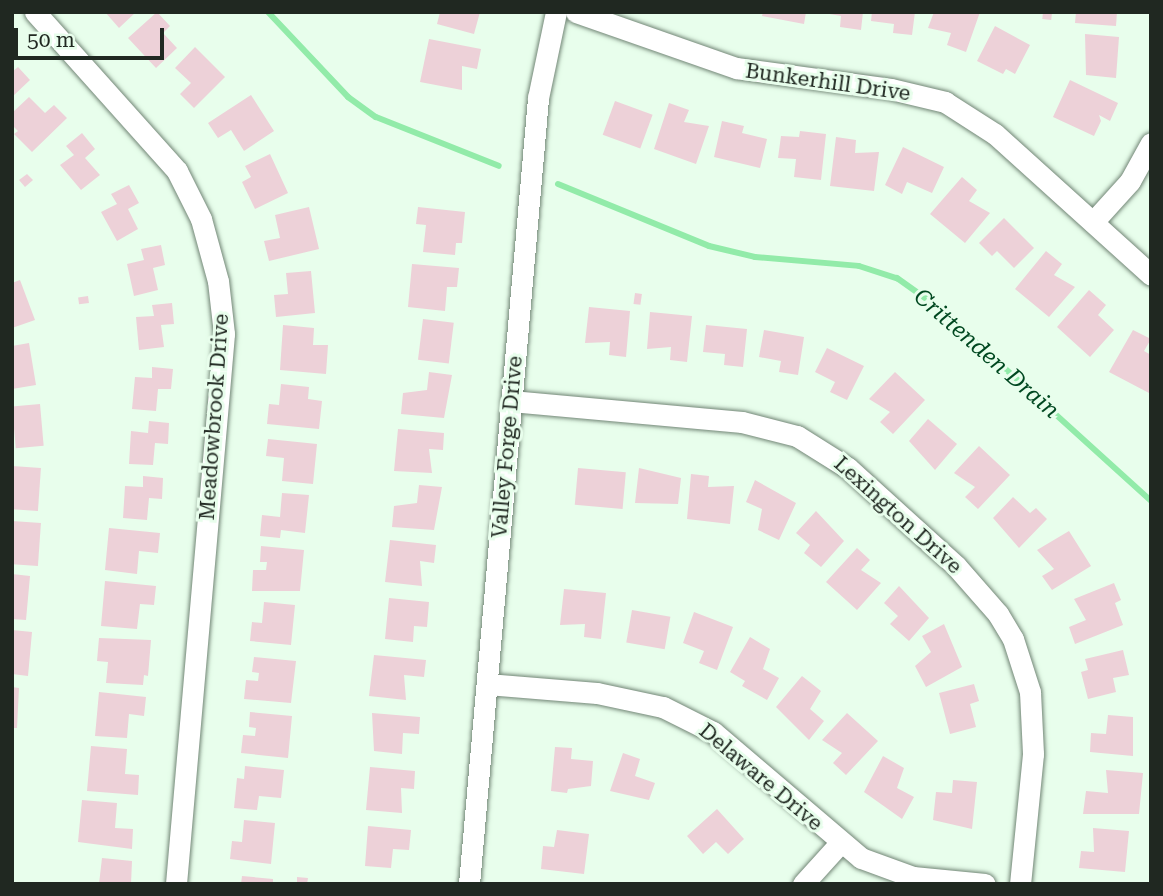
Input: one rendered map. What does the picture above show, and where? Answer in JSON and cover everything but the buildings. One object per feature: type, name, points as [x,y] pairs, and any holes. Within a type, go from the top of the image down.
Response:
[{"type":"street","name":"Meadowbrook Drive","points":[[35,12],[177,171],[201,219],[218,281],[223,353],[176,884]]},
{"type":"street","name":"Valley Forge Drive","points":[[469,884],[538,98],[556,12]]},
{"type":"street","name":"Bunkerhill Drive","points":[[576,12],[736,68],[891,89],[945,102],[995,134],[1151,275]]},
{"type":"street","points":[[1093,222],[1130,181],[1151,143]]},
{"type":"street","name":"Lexington Drive","points":[[511,401],[742,422],[797,436],[848,468],[956,566],[998,614],[1013,639],[1030,692],[1032,754],[1020,884]]},
{"type":"street","name":"Delaware Drive","points":[[487,684],[634,698],[689,718],[733,747],[840,843],[887,870],[985,884]]},
{"type":"street","points":[[803,884],[840,843]]},
{"type":"waterway","name":"Crittenden Drain","points":[[268,12],[348,97],[376,117],[499,166]]},
{"type":"waterway","name":"Crittenden Drain","points":[[558,184],[709,246],[755,257],[859,266],[897,278],[935,305],[1151,501]]}]
